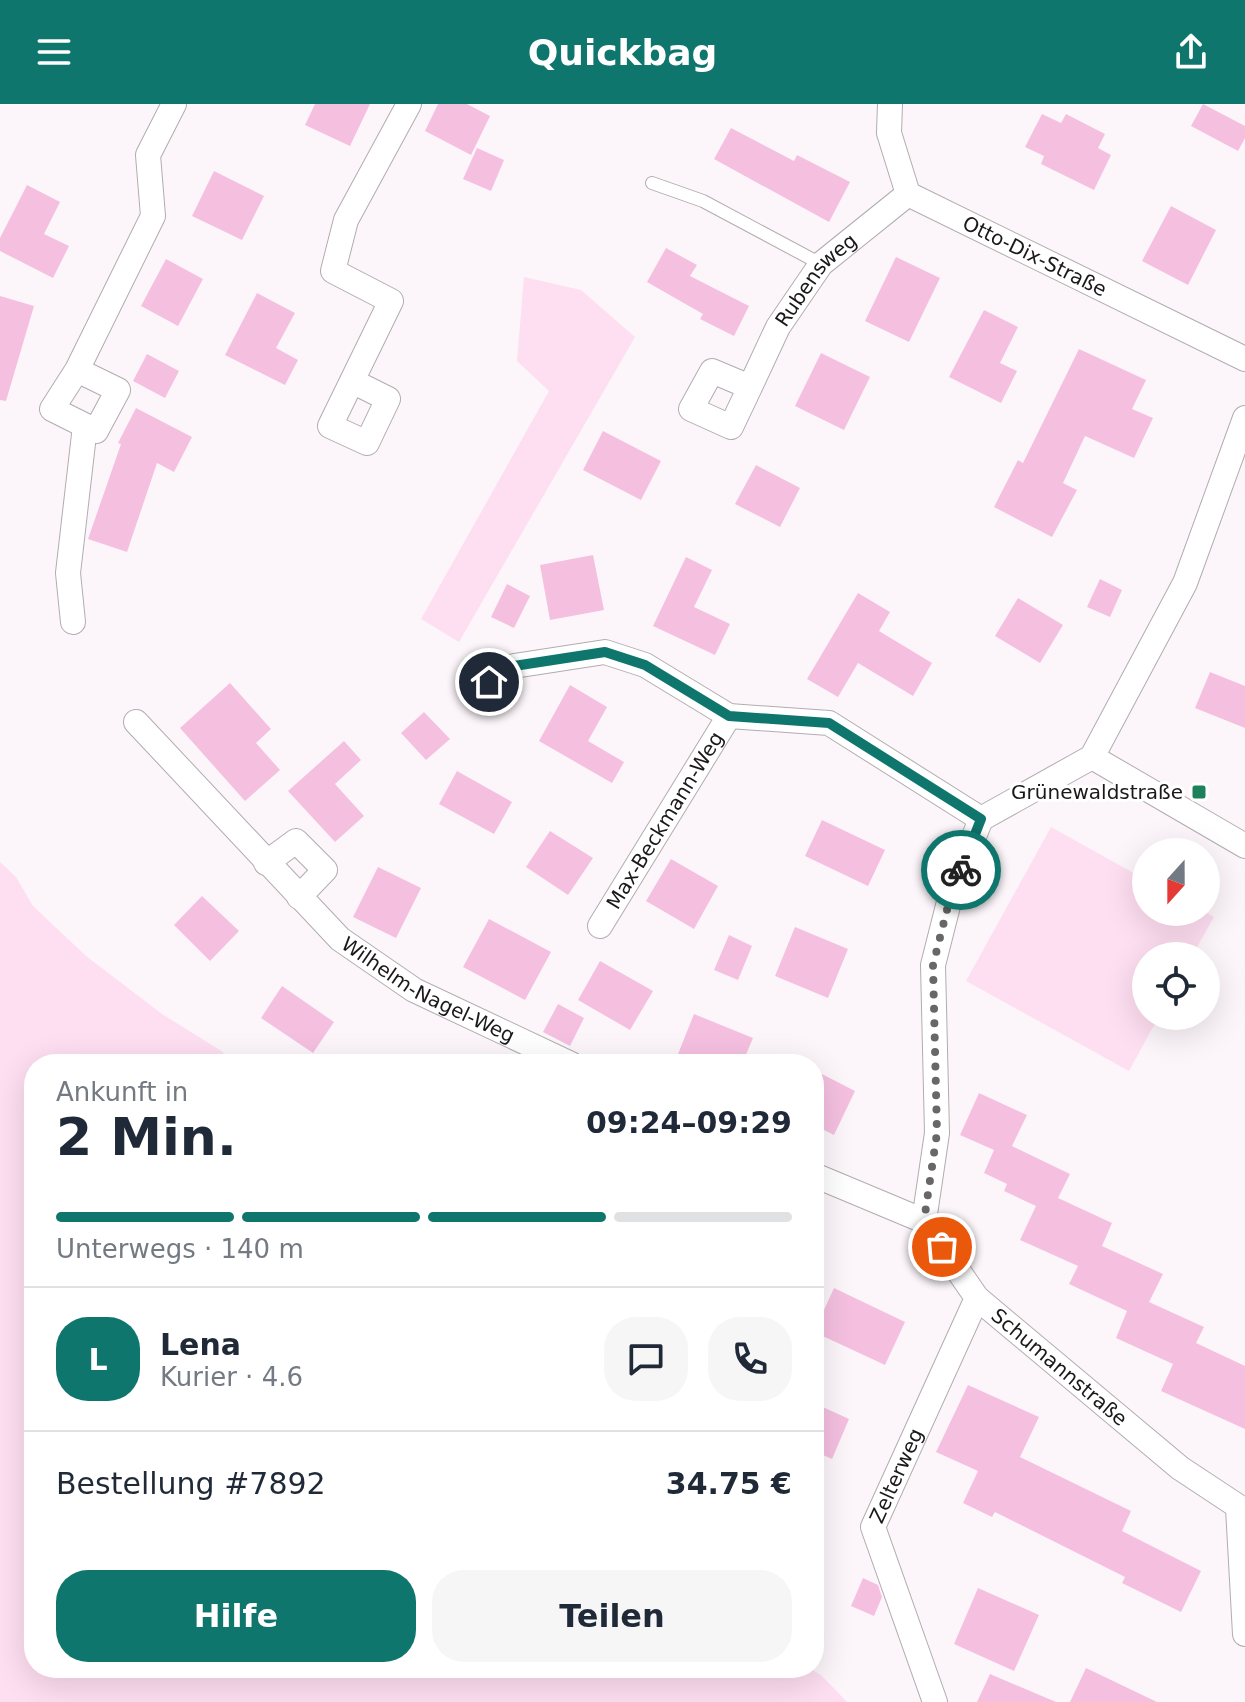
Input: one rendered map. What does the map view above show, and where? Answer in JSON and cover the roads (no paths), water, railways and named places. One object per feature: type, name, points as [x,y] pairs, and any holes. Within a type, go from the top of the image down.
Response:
[{"type":"street","points":[[77,370],[118,390],[96,431],[52,409],[77,370],[153,216],[148,155],[174,104]]},
{"type":"street","points":[[352,381],[391,301],[333,271],[346,220],[409,104]]},
{"type":"street","points":[[890,104],[889,133],[908,194]]},
{"type":"street","name":"Rubensweg","points":[[750,387],[778,327],[821,264],[908,194]]},
{"type":"street","name":"Otto-Dix-Straße","points":[[908,194],[1245,359]]},
{"type":"street","points":[[824,1179],[924,1221],[937,1133],[933,965],[951,894],[981,819],[1092,757],[1185,583],[1245,418]]},
{"type":"street","points":[[73,622],[68,573],[85,426]]},
{"type":"street","name":"Max-Beckmann-Weg","points":[[489,682],[514,666],[605,652],[645,665],[729,716],[829,723],[981,819]]},
{"type":"street","name":"Max-Beckmann-Weg","points":[[600,926],[729,716]]},
{"type":"street","name":"Wilhelm-Nagel-Weg","points":[[136,722],[340,939],[414,990],[550,1054]]},
{"type":"street","points":[[1092,757],[1245,846]]},
{"type":"street","points":[[266,863],[296,841],[325,870],[299,897]]},
{"type":"street","name":"Schumannstraße","points":[[924,1221],[977,1298],[1180,1468],[1242,1510],[1245,1634]]},
{"type":"street","name":"Zelterweg","points":[[935,1702],[873,1527],[977,1298]]},
{"type":"lane","points":[[652,183],[703,201],[821,264]]},
{"type":"place","name":"Grünewaldstraße","points":[[1199,792]]}]
